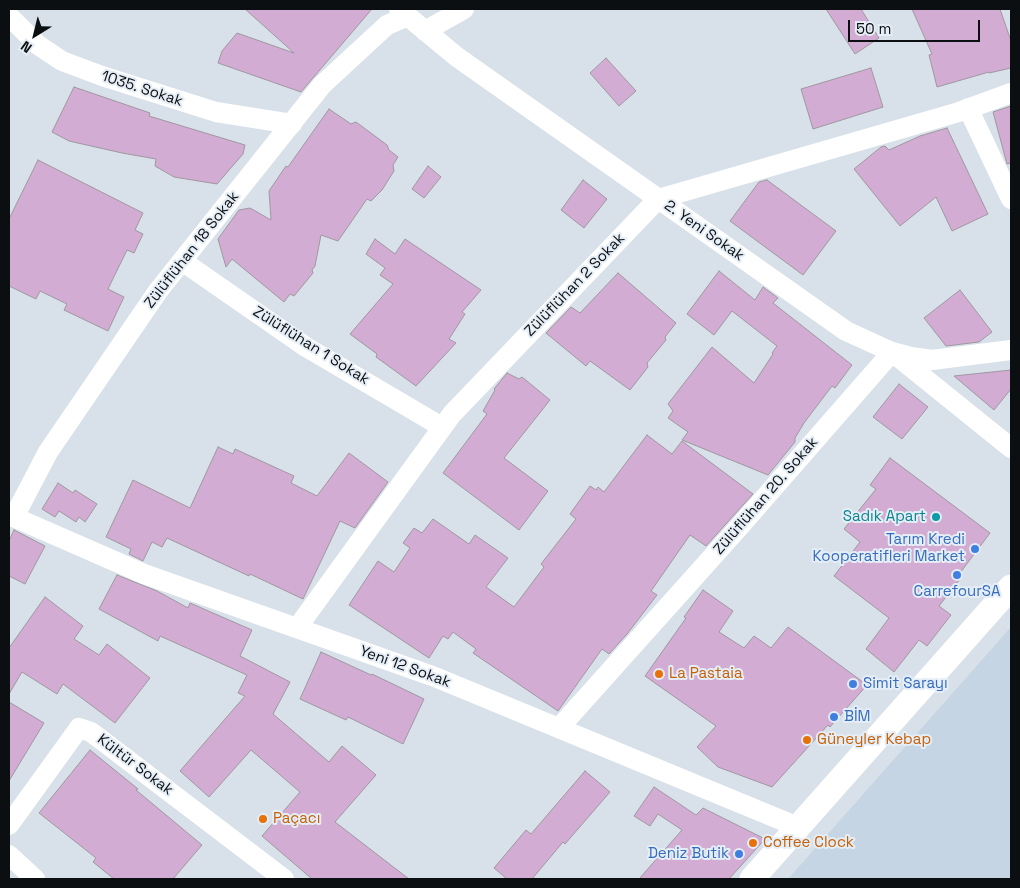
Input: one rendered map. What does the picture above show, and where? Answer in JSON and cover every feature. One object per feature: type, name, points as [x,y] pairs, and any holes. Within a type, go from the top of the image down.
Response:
[{"type":"street","points":[[426,31],[464,9]]},
{"type":"street","name":"2. Yeni Sokak","points":[[403,12],[457,57],[846,331],[892,352],[1011,448]]},
{"type":"street","name":"Zülüflühan 18 Sokak","points":[[11,516],[48,452],[158,291],[322,85],[386,25],[403,12]]},
{"type":"street","name":"1035. Sokak","points":[[9,16],[38,45],[62,61],[102,76],[216,112],[292,124]]},
{"type":"street","points":[[658,199],[959,112],[1011,93]]},
{"type":"street","points":[[968,108],[1011,199]]},
{"type":"street","name":"Zülüflühan 2 Sokak","points":[[297,628],[452,414],[658,199]]},
{"type":"street","name":"Zülüflühan 1 Sokak","points":[[182,261],[306,347],[442,428]]},
{"type":"street","points":[[892,352],[932,360],[1011,350]]},
{"type":"street","name":"Zülüflühan 20. Sokak","points":[[559,728],[892,352]]},
{"type":"street","name":"Yeni 12 Sokak","points":[[11,516],[144,574],[435,677],[798,827]]},
{"type":"street","points":[[752,879],[1011,587]]},
{"type":"street","name":"Kültür Sokak","points":[[9,825],[79,728],[91,732],[284,879]]},
{"type":"street","points":[[9,855],[26,876]]},
{"type":"shaded area","points":[[1011,627],[1011,879],[788,879]]},
{"type":"building","points":[[245,9],[372,9],[301,92],[218,63],[222,51],[237,33],[294,53]]},
{"type":"building","points":[[826,9],[861,9],[879,38],[855,54]]},
{"type":"building","points":[[912,9],[1000,9],[1011,41],[1011,68],[989,72],[937,87],[929,55],[932,54]]},
{"type":"building","points":[[606,58],[636,91],[619,106],[590,73]]},
{"type":"building","points":[[871,68],[883,107],[813,129],[801,89]]},
{"type":"building","points":[[74,87],[150,113],[149,116],[245,145],[243,154],[217,184],[174,177],[155,166],[156,159],[69,141],[52,132]]},
{"type":"building","points":[[1011,106],[1011,163],[1007,164],[993,112]]},
{"type":"building","points":[[329,109],[351,124],[356,122],[387,145],[389,150],[398,157],[393,165],[394,171],[382,190],[371,201],[367,199],[338,241],[321,235],[315,266],[312,270],[313,273],[294,296],[290,294],[284,302],[232,259],[226,267],[218,239],[239,210],[250,208],[271,220],[269,191]]},
{"type":"building","points":[[947,128],[988,214],[952,231],[936,197],[900,226],[854,169],[881,147],[885,146],[889,150],[920,136]]},
{"type":"building","points":[[38,160],[143,213],[135,230],[143,234],[134,253],[127,250],[108,289],[124,297],[108,331],[64,310],[67,304],[40,291],[36,299],[9,286],[9,219]]},
{"type":"building","points":[[428,166],[441,177],[424,198],[412,189]]},
{"type":"building","points":[[583,180],[607,199],[584,228],[561,210]]},
{"type":"building","points":[[767,180],[836,231],[803,275],[730,221],[759,182]]},
{"type":"building","points":[[375,239],[395,254],[405,239],[481,290],[462,312],[465,314],[449,339],[456,343],[416,386],[376,357],[377,354],[350,334],[393,284],[380,275],[385,268],[366,254]]},
{"type":"building","points":[[719,271],[755,300],[763,287],[778,298],[773,303],[852,365],[835,388],[832,386],[804,423],[795,438],[795,442],[768,475],[682,440],[688,432],[668,418],[673,411],[668,404],[712,347],[754,383],[777,346],[732,311],[714,335],[687,314]]},
{"type":"building","points":[[618,273],[676,323],[665,337],[666,340],[647,363],[648,367],[630,390],[590,361],[586,366],[546,333],[571,307],[580,313]]},
{"type":"building","points":[[960,290],[992,332],[979,342],[946,346],[924,318]]},
{"type":"building","points":[[1011,370],[1011,389],[994,410],[954,376]]},
{"type":"building","points":[[507,373],[519,379],[522,377],[550,400],[504,458],[548,491],[519,530],[443,473],[487,414],[483,411],[494,389]]},
{"type":"building","points":[[899,384],[928,407],[902,439],[873,417]]},
{"type":"building","points":[[647,435],[672,454],[682,441],[753,494],[706,546],[690,535],[651,591],[657,595],[609,654],[602,649],[558,711],[473,653],[476,649],[453,632],[448,639],[443,636],[429,658],[349,605],[378,561],[394,572],[410,548],[403,543],[414,528],[422,533],[433,519],[469,544],[475,535],[508,558],[486,587],[514,607],[544,567],[541,564],[576,519],[570,514],[590,486],[596,490],[598,487],[604,492]]},
{"type":"building","points":[[218,447],[233,454],[235,449],[294,476],[291,483],[317,496],[349,453],[388,482],[355,528],[340,521],[303,599],[167,538],[162,547],[152,542],[143,561],[129,554],[131,549],[106,537],[133,480],[190,508]]},
{"type":"building","points":[[890,458],[990,533],[960,573],[963,575],[939,606],[951,615],[927,646],[919,640],[894,672],[866,649],[889,618],[834,576],[860,542],[844,529],[876,489],[870,485]]},
{"type":"building","points":[[58,483],[73,493],[75,490],[97,504],[85,522],[79,517],[76,522],[59,511],[55,517],[42,509]]},
{"type":"building","points":[[14,530],[45,546],[25,584],[9,576],[9,541]]},
{"type":"building","points":[[117,575],[157,591],[188,608],[190,603],[252,630],[240,656],[290,682],[273,714],[329,762],[342,746],[376,775],[335,822],[409,879],[312,879],[262,836],[300,792],[251,750],[209,797],[180,771],[245,696],[238,693],[247,675],[160,636],[158,641],[99,609]]},
{"type":"building","points":[[703,590],[733,611],[719,632],[744,648],[754,636],[771,648],[788,627],[867,685],[830,727],[828,725],[772,787],[718,767],[697,747],[716,726],[645,676],[686,618],[684,617]]},
{"type":"building","points":[[45,597],[83,626],[74,639],[99,655],[107,644],[150,678],[115,723],[63,684],[57,694],[22,672],[9,694],[9,648]]},
{"type":"building","points":[[321,652],[424,699],[403,744],[348,717],[346,720],[300,699]]},
{"type":"building","points":[[9,702],[44,723],[9,781]]},
{"type":"building","points":[[90,750],[202,845],[173,879],[114,879],[93,862],[96,858],[39,813]]},
{"type":"building","points":[[585,771],[610,792],[565,844],[563,842],[532,879],[507,879],[494,868],[526,830],[531,834]]},
{"type":"building","points":[[654,787],[696,815],[703,808],[765,839],[729,879],[639,879],[682,830],[658,814],[650,826],[634,816]]},
{"type":"place","name":"Sadık Apart","points":[[936,517]]},
{"type":"place","name":"Tarım Kredi Kooperatifleri Market","points":[[975,549]]},
{"type":"place","name":"CarrefourSA","points":[[957,575]]},
{"type":"place","name":"La Pastaia","points":[[659,674]]},
{"type":"place","name":"Simit Sarayı","points":[[853,684]]},
{"type":"place","name":"BİM","points":[[834,717]]},
{"type":"place","name":"Güneyler Kebap","points":[[807,740]]},
{"type":"place","name":"Paçacı","points":[[263,819]]},
{"type":"place","name":"Coffee Clock","points":[[753,843]]},
{"type":"place","name":"Deniz Butik","points":[[739,854]]}]
